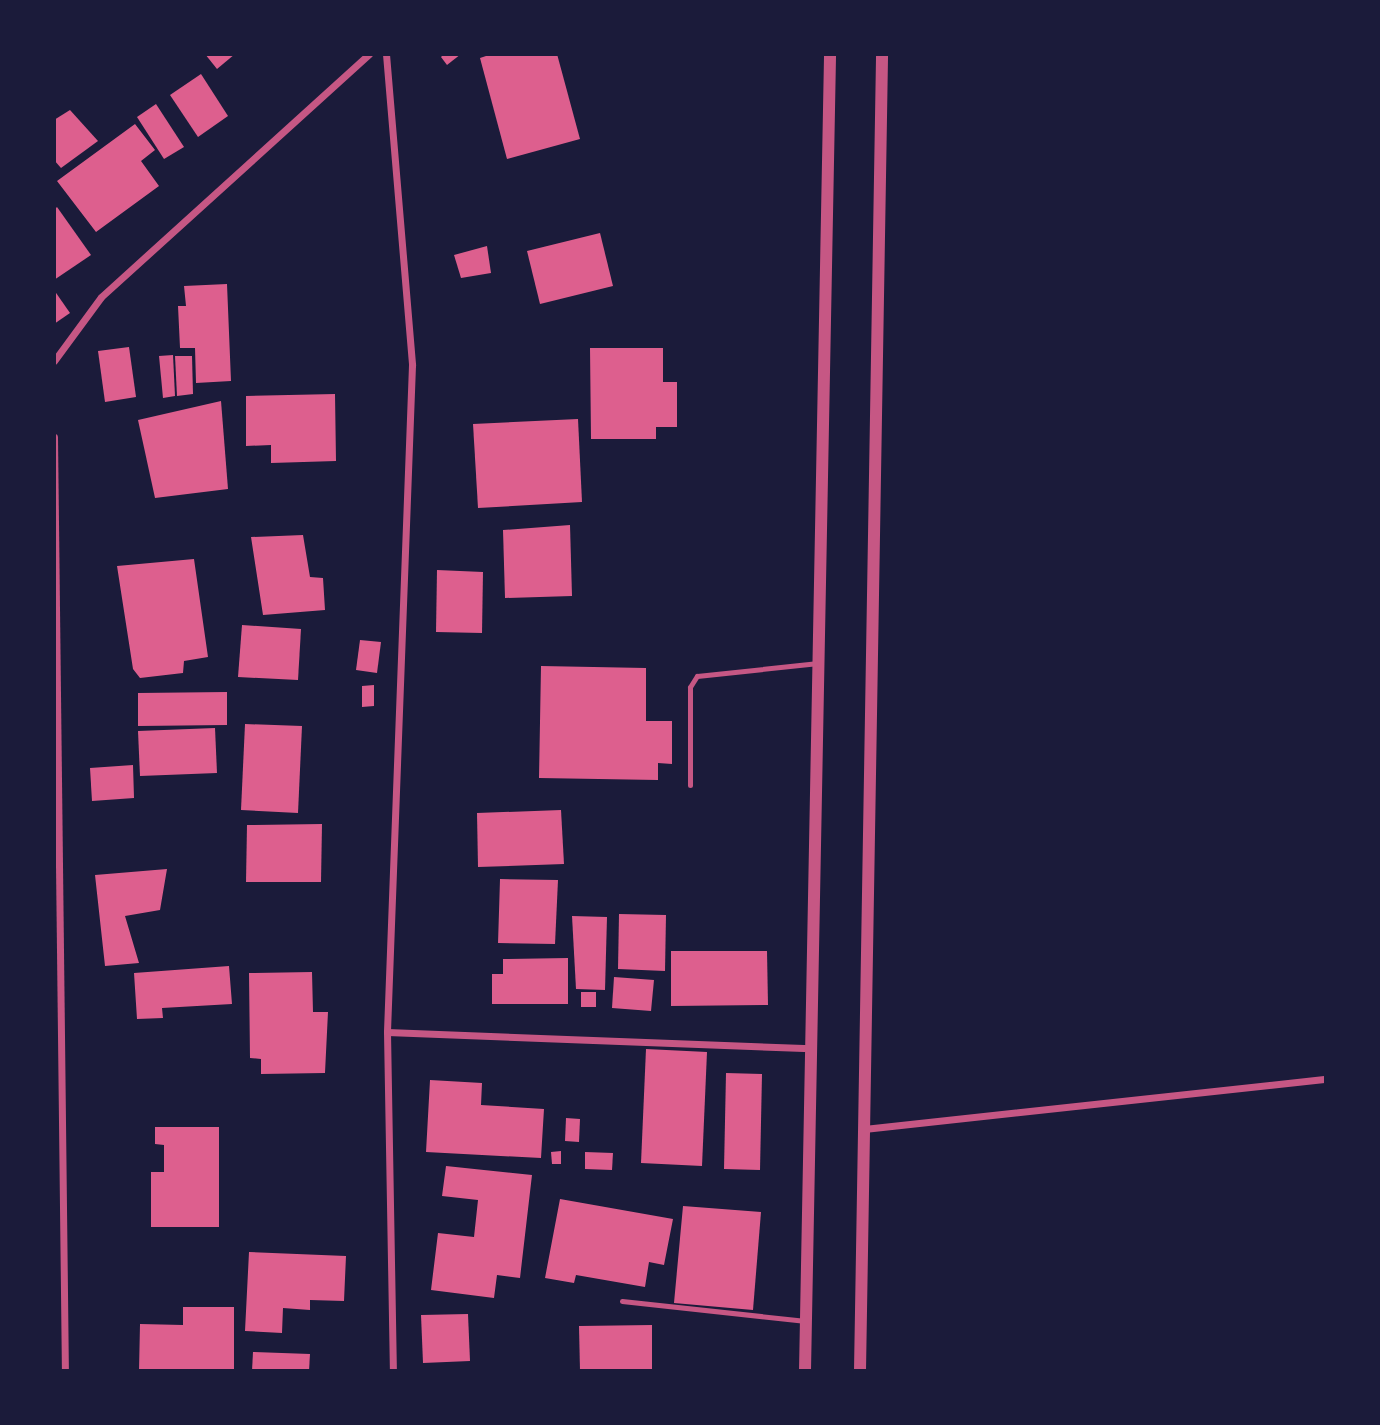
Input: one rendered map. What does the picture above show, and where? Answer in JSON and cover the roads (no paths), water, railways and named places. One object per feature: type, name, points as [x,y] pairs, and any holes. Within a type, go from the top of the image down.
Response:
[{"type":"street","points":[[54,361],[102,297],[369,54]]},
{"type":"street","points":[[386,54],[412,365],[387,1032],[393,1371]]},
{"type":"street","points":[[805,1371],[821,663],[830,54]]},
{"type":"street","points":[[860,1371],[882,54]]},
{"type":"street","points":[[54,437],[65,1371]]},
{"type":"street","points":[[387,1032],[811,1048]]},
{"type":"street","points":[[863,1129],[1326,1079]]},
{"type":"lane","points":[[690,785],[690,687],[697,676],[821,663]]},
{"type":"lane","points":[[621,1301],[806,1321]]}]
